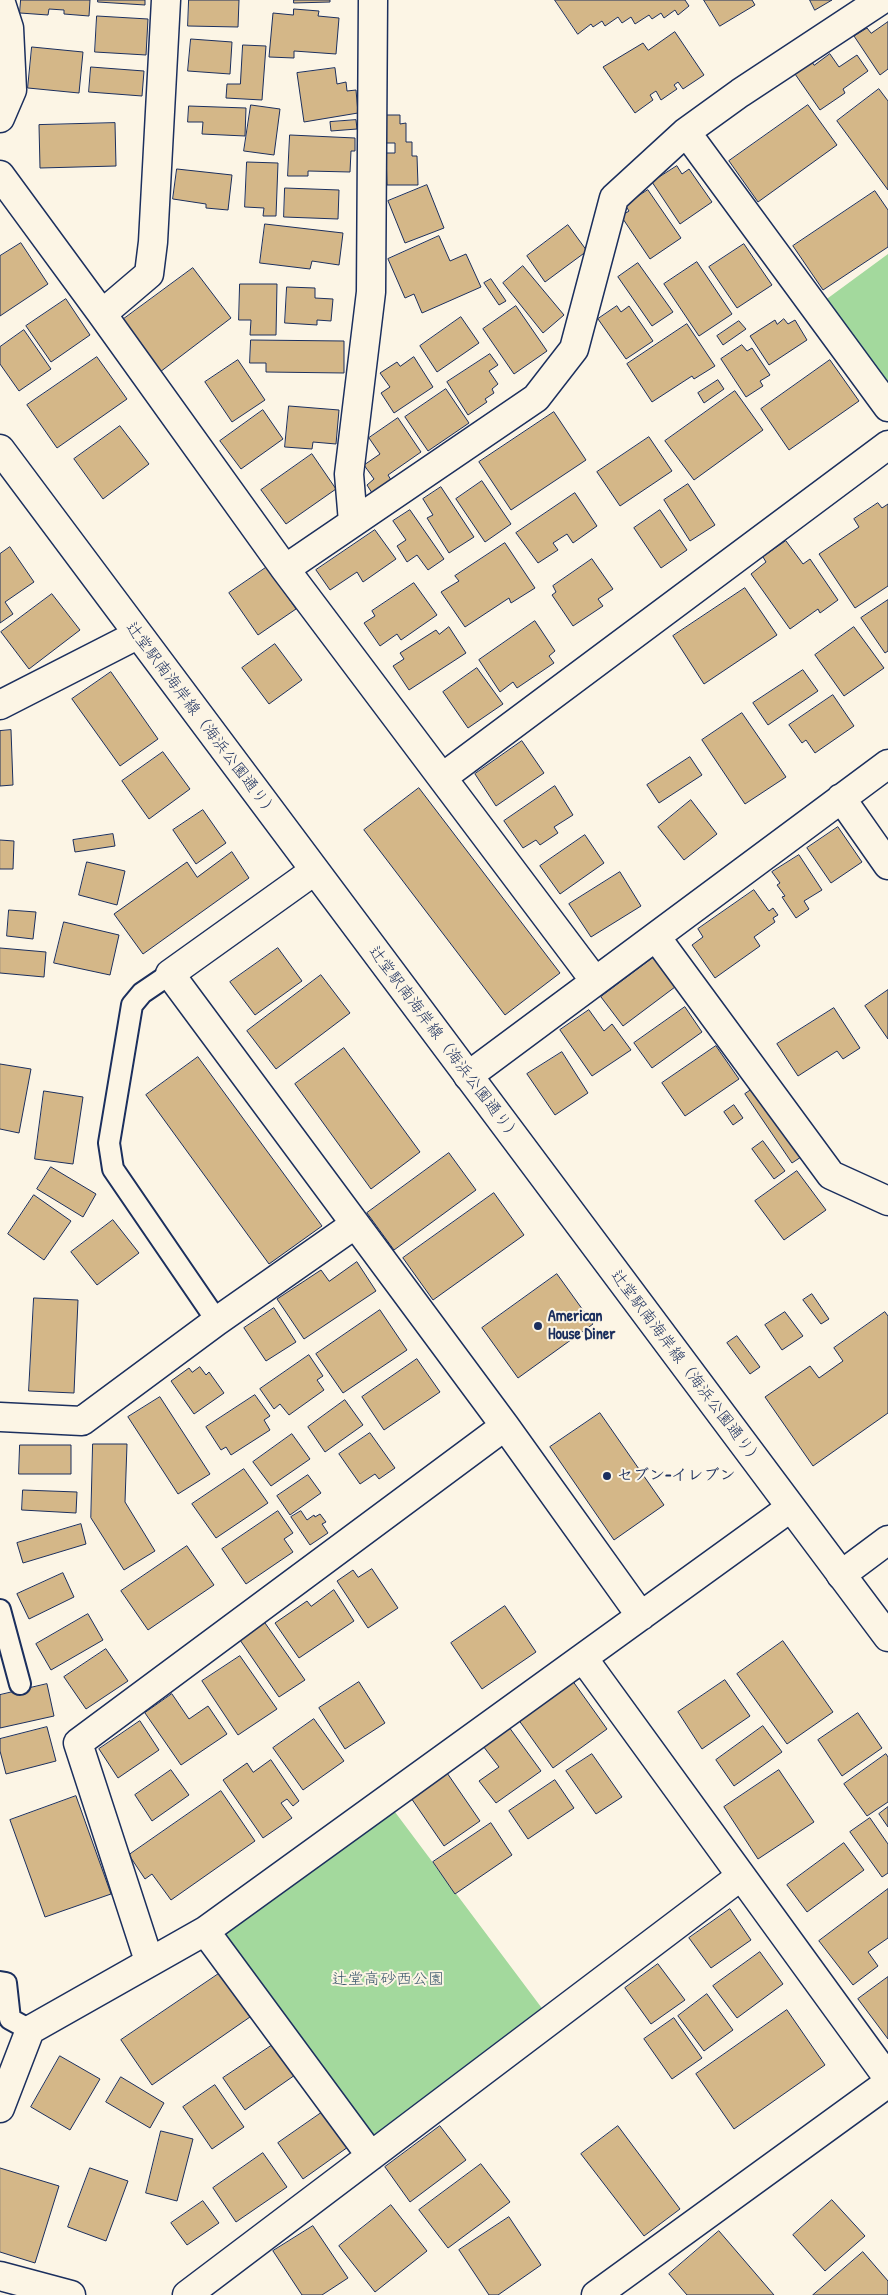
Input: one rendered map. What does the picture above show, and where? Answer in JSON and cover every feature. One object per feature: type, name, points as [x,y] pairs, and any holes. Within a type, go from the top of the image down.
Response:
[{"type":"street","points":[[0,0],[9,28],[12,90],[0,118]]},
{"type":"street","points":[[102,314],[149,274],[153,242],[166,0]]},
{"type":"street","points":[[353,522],[349,474],[371,292],[373,0]]},
{"type":"street","points":[[285,569],[536,398],[574,349],[614,198],[686,132],[874,2]]},
{"type":"street","points":[[686,132],[888,407]]},
{"type":"street","points":[[0,175],[285,569],[595,981]]},
{"type":"street","points":[[443,777],[888,445]]},
{"type":"street","name":"辻堂駅南海岸線（海浜公園通り）","points":[[0,449],[137,635],[888,1637]]},
{"type":"street","points":[[0,705],[137,635]]},
{"type":"street","points":[[468,1076],[888,764]]},
{"type":"street","points":[[842,798],[888,864]]},
{"type":"street","points":[[314,871],[170,974],[354,1225],[505,1426],[641,1616]]},
{"type":"street","points":[[656,937],[831,1175],[888,1201]]},
{"type":"street","points":[[0,1417],[82,1421],[217,1321],[354,1225]]},
{"type":"street","points":[[149,1962],[78,1743],[505,1426]]},
{"type":"street","points":[[0,2108],[30,2030],[204,1931],[790,1508]]},
{"type":"street","points":[[841,1575],[888,1540]]},
{"type":"street","points":[[583,1658],[888,2078]]},
{"type":"street","points":[[187,2295],[741,1876]]},
{"type":"street","points":[[204,1931],[371,2156]]},
{"type":"street","points":[[596,2295],[888,2083]]},
{"type":"street","points":[[0,2276],[71,2295]]},
{"type":"lane","points":[[170,974],[142,994],[132,1005],[109,1143],[113,1169],[217,1321]]},
{"type":"lane","points":[[0,1610],[20,1684]]},
{"type":"lane","points":[[0,1982],[6,1983],[10,2019],[30,2030]]},
{"type":"green space","points":[[888,254],[888,386],[824,301]]},
{"type":"green space","name":"辻堂高砂西公園","points":[[395,1812],[544,2011],[373,2138],[222,1933]]},
{"type":"building","points":[[21,0],[90,0],[89,16],[64,14],[64,10],[49,9],[48,15],[20,13]]},
{"type":"building","points":[[98,0],[145,0],[145,5],[98,2]]},
{"type":"building","points":[[189,0],[239,0],[238,27],[188,26]]},
{"type":"building","points":[[294,0],[330,0],[330,2],[294,3]]},
{"type":"building","points":[[555,0],[685,0],[689,6],[678,15],[675,10],[664,18],[661,13],[652,19],[649,15],[635,24],[631,17],[622,23],[618,17],[605,26],[602,21],[593,27],[591,24],[578,34]]},
{"type":"building","points":[[704,0],[752,0],[755,5],[720,26]]},
{"type":"building","points":[[810,0],[832,0],[815,10]]},
{"type":"building","points":[[294,9],[319,11],[318,16],[339,18],[336,54],[294,51],[294,58],[269,57],[273,13],[293,15]]},
{"type":"building","points":[[97,16],[148,19],[146,55],[95,52]]},
{"type":"building","points":[[888,22],[888,69],[880,75],[854,36],[867,28],[871,33]]},
{"type":"building","points":[[675,32],[704,75],[683,89],[678,82],[674,85],[677,89],[661,100],[656,91],[650,95],[653,100],[635,113],[603,67],[643,43],[648,50]]},
{"type":"building","points":[[191,39],[232,42],[230,74],[188,71]]},
{"type":"building","points":[[243,45],[266,46],[262,100],[226,98],[227,84],[240,84]]},
{"type":"building","points":[[32,47],[83,52],[79,93],[28,88]]},
{"type":"building","points":[[830,54],[839,67],[857,55],[868,71],[843,89],[845,93],[820,110],[795,74],[812,62],[814,65]]},
{"type":"building","points":[[91,67],[144,71],[142,96],[89,92]]},
{"type":"building","points":[[335,68],[337,84],[346,82],[347,91],[356,90],[358,113],[304,122],[297,73]]},
{"type":"building","points":[[879,89],[888,101],[888,190],[837,121]]},
{"type":"building","points":[[251,105],[280,109],[274,155],[244,151]]},
{"type":"building","points":[[808,105],[837,145],[758,202],[729,161]]},
{"type":"building","points":[[189,106],[246,108],[245,136],[202,134],[203,122],[188,122]]},
{"type":"building","points":[[385,115],[400,115],[400,124],[406,123],[406,142],[412,142],[412,156],[417,156],[418,185],[387,185],[386,153],[395,153],[395,143],[386,143]]},
{"type":"building","points":[[356,120],[357,129],[331,131],[330,122]]},
{"type":"building","points":[[115,123],[116,166],[40,168],[39,125]]},
{"type":"building","points":[[290,135],[355,138],[355,151],[351,151],[350,172],[308,171],[308,176],[288,176]]},
{"type":"building","points":[[247,162],[278,163],[276,216],[263,216],[264,208],[245,207]]},
{"type":"building","points":[[677,166],[682,174],[689,169],[712,202],[680,224],[652,182]]},
{"type":"building","points":[[177,169],[232,175],[228,210],[206,208],[206,204],[173,199]]},
{"type":"building","points":[[427,185],[444,228],[405,243],[388,201]]},
{"type":"building","points":[[285,188],[339,190],[338,219],[284,217]]},
{"type":"building","points":[[648,190],[681,238],[650,259],[621,216],[629,211],[625,205]]},
{"type":"building","points":[[875,191],[888,210],[888,247],[823,290],[793,246]]},
{"type":"building","points":[[265,224],[343,233],[339,265],[312,261],[310,269],[260,263]]},
{"type":"building","points":[[568,225],[587,251],[545,282],[527,256]]},
{"type":"building","points":[[439,236],[450,261],[466,254],[481,287],[422,313],[414,294],[405,298],[388,259]]},
{"type":"building","points":[[21,243],[48,284],[0,316],[0,256]]},
{"type":"building","points":[[744,244],[772,285],[737,308],[709,267]]},
{"type":"building","points":[[697,262],[732,314],[699,336],[664,284]]},
{"type":"building","points":[[638,263],[673,312],[652,326],[618,277]]},
{"type":"building","points":[[523,266],[564,315],[543,333],[503,283]]},
{"type":"building","points":[[193,268],[231,318],[160,372],[121,321]]},
{"type":"building","points":[[491,279],[506,301],[499,305],[484,283]]},
{"type":"building","points":[[240,284],[277,284],[276,335],[250,335],[251,320],[239,320]]},
{"type":"building","points":[[287,287],[315,288],[315,298],[333,299],[331,321],[317,320],[317,325],[285,323]]},
{"type":"building","points":[[66,299],[90,335],[51,362],[26,326]]},
{"type":"building","points":[[516,306],[547,351],[514,374],[483,329]]},
{"type":"building","points":[[617,306],[621,312],[629,306],[653,341],[626,359],[598,319]]},
{"type":"building","points":[[461,317],[479,343],[437,372],[420,346]]},
{"type":"building","points":[[784,319],[788,324],[795,320],[807,340],[769,365],[750,336],[775,320],[777,324]]},
{"type":"building","points":[[739,321],[746,329],[723,345],[717,336]]},
{"type":"building","points":[[687,324],[715,366],[694,379],[692,376],[652,402],[627,364]]},
{"type":"building","points":[[24,330],[51,369],[19,391],[0,364],[0,347]]},
{"type":"building","points":[[251,340],[344,341],[344,373],[266,372],[266,363],[250,363]]},
{"type":"building","points":[[742,345],[747,351],[752,348],[770,375],[760,381],[763,386],[746,397],[721,359]]},
{"type":"building","points":[[490,354],[498,365],[489,371],[498,384],[492,389],[494,393],[485,399],[487,402],[468,415],[447,382]]},
{"type":"building","points":[[97,357],[127,399],[57,448],[27,405]]},
{"type":"building","points":[[414,357],[433,387],[394,413],[381,393],[390,387],[380,373],[397,362],[400,366]]},
{"type":"building","points":[[238,360],[265,400],[232,422],[205,382]]},
{"type":"building","points":[[830,360],[859,401],[789,450],[761,409]]},
{"type":"building","points":[[718,380],[724,389],[704,403],[698,393]]},
{"type":"building","points":[[446,389],[469,423],[428,451],[405,417]]},
{"type":"building","points":[[735,391],[763,430],[694,480],[665,441]]},
{"type":"building","points":[[289,406],[339,410],[336,444],[313,442],[312,449],[285,447]]},
{"type":"building","points":[[263,410],[283,439],[241,469],[220,441]]},
{"type":"building","points":[[554,412],[586,460],[511,510],[479,462]]},
{"type":"building","points":[[398,418],[421,452],[388,475],[391,480],[372,493],[367,485],[374,479],[364,465],[380,454],[369,438]]},
{"type":"building","points":[[120,426],[149,464],[103,499],[74,459]]},
{"type":"building","points":[[649,437],[672,471],[620,506],[597,472]]},
{"type":"building","points":[[312,454],[336,489],[286,524],[261,490]]},
{"type":"building","points":[[482,481],[511,524],[485,542],[456,499]]},
{"type":"building","points":[[688,484],[715,525],[690,541],[664,500]]},
{"type":"building","points":[[441,487],[474,537],[449,553],[427,518],[433,515],[423,499]]},
{"type":"building","points":[[575,493],[597,526],[573,543],[567,534],[553,543],[558,550],[538,563],[516,533]]},
{"type":"building","points":[[878,503],[882,508],[888,504],[888,586],[855,608],[819,554],[859,527],[854,519]]},
{"type":"building","points":[[410,510],[444,559],[428,570],[417,555],[407,562],[397,546],[406,540],[393,521]]},
{"type":"building","points":[[660,510],[687,550],[661,568],[634,528]]},
{"type":"building","points":[[375,530],[396,559],[363,582],[357,572],[330,590],[316,570]]},
{"type":"building","points":[[786,541],[803,564],[810,559],[838,600],[820,613],[818,609],[790,629],[751,574],[766,562],[763,557]]},
{"type":"building","points":[[505,543],[535,588],[511,603],[509,598],[465,627],[441,592],[459,581],[455,576]]},
{"type":"building","points":[[10,547],[34,582],[5,602],[13,614],[0,623],[0,554]]},
{"type":"building","points":[[592,559],[613,589],[598,599],[603,606],[573,626],[552,595],[556,592],[553,586]]},
{"type":"building","points":[[267,567],[296,609],[258,635],[229,593]]},
{"type":"building","points":[[414,583],[437,615],[401,640],[397,634],[380,646],[364,623],[375,616],[372,611]]},
{"type":"building","points":[[745,588],[777,635],[704,684],[673,636]]},
{"type":"building","points":[[52,594],[80,630],[29,669],[1,632]]},
{"type":"building","points":[[888,600],[888,651],[885,653],[861,618]]},
{"type":"building","points":[[535,621],[555,651],[549,656],[554,663],[517,688],[513,682],[500,692],[479,660]]},
{"type":"building","points":[[449,627],[466,653],[409,690],[393,666],[404,659],[400,653],[436,630],[439,634]]},
{"type":"building","points":[[854,627],[884,668],[844,696],[815,655]]},
{"type":"building","points":[[275,644],[302,680],[269,704],[242,668]]},
{"type":"building","points":[[477,668],[503,704],[468,728],[443,692]]},
{"type":"building","points":[[803,670],[818,691],[768,725],[753,703]]},
{"type":"building","points":[[111,672],[158,739],[120,766],[72,699]]},
{"type":"building","points":[[833,695],[854,726],[815,753],[806,740],[802,743],[789,725]]},
{"type":"building","points":[[742,713],[786,777],[745,804],[702,740]]},
{"type":"building","points":[[11,730],[13,785],[0,786],[0,731]]},
{"type":"building","points":[[522,741],[544,773],[496,806],[475,774]]},
{"type":"building","points":[[163,752],[190,789],[149,819],[122,781]]},
{"type":"building","points":[[690,757],[702,775],[659,803],[647,785]]},
{"type":"building","points":[[555,786],[573,815],[554,827],[558,833],[540,845],[536,840],[523,848],[504,821]]},
{"type":"building","points":[[419,788],[560,973],[505,1015],[364,830]]},
{"type":"building","points":[[691,800],[717,834],[684,860],[658,827]]},
{"type":"building","points":[[203,810],[226,843],[196,864],[173,830]]},
{"type":"building","points":[[838,827],[862,862],[831,883],[807,848]]},
{"type":"building","points":[[113,834],[115,846],[75,852],[73,840]]},
{"type":"building","points":[[585,835],[604,863],[560,894],[540,866]]},
{"type":"building","points":[[0,840],[14,841],[13,869],[0,869]]},
{"type":"building","points":[[232,852],[249,878],[143,954],[114,914],[187,862],[197,877]]},
{"type":"building","points":[[799,855],[822,890],[804,901],[809,909],[796,918],[782,897],[785,896],[777,885],[780,883],[772,872]]},
{"type":"building","points":[[87,862],[125,871],[117,905],[79,895]]},
{"type":"building","points":[[620,872],[641,906],[591,937],[569,904]]},
{"type":"building","points":[[754,890],[769,911],[773,908],[778,915],[773,918],[775,922],[754,937],[760,946],[715,978],[692,945],[703,937],[698,929]]},
{"type":"building","points":[[9,910],[36,912],[33,939],[7,936]]},
{"type":"building","points":[[64,922],[119,935],[110,975],[54,963]]},
{"type":"building","points":[[0,948],[46,952],[44,977],[0,973]]},
{"type":"building","points":[[278,948],[302,981],[255,1015],[230,982]]},
{"type":"building","points":[[657,955],[679,984],[623,1026],[601,997]]},
{"type":"building","points":[[321,975],[350,1013],[276,1069],[247,1031]]},
{"type":"building","points":[[888,990],[888,1039],[865,1006]]},
{"type":"building","points":[[685,1007],[702,1032],[652,1068],[634,1043]]},
{"type":"building","points":[[834,1008],[860,1048],[843,1059],[837,1051],[798,1076],[777,1044]]},
{"type":"building","points":[[589,1010],[604,1031],[612,1024],[631,1050],[592,1076],[560,1030]]},
{"type":"building","points":[[716,1046],[739,1079],[685,1116],[662,1083]]},
{"type":"building","points":[[344,1048],[420,1152],[371,1189],[295,1084]]},
{"type":"building","points":[[562,1052],[588,1093],[555,1115],[527,1074]]},
{"type":"building","points":[[198,1057],[322,1226],[269,1264],[146,1095]]},
{"type":"building","points":[[0,1064],[31,1069],[19,1133],[0,1129]]},
{"type":"building","points":[[757,1086],[804,1155],[792,1163],[745,1094]]},
{"type":"building","points":[[44,1091],[83,1097],[73,1164],[35,1159]]},
{"type":"building","points":[[734,1105],[743,1118],[733,1125],[724,1112]]},
{"type":"building","points":[[763,1141],[785,1171],[774,1179],[752,1149]]},
{"type":"building","points":[[449,1153],[476,1190],[394,1250],[367,1213]]},
{"type":"building","points":[[51,1167],[96,1194],[83,1217],[37,1189]]},
{"type":"building","points":[[797,1171],[826,1210],[784,1240],[755,1201]]},
{"type":"building","points":[[494,1193],[524,1235],[433,1300],[403,1258]]},
{"type":"building","points":[[34,1195],[71,1221],[44,1260],[8,1234]]},
{"type":"building","points":[[113,1220],[139,1253],[97,1285],[71,1252]]},
{"type":"building","points":[[357,1262],[376,1291],[304,1339],[277,1299],[321,1270],[329,1281]]},
{"type":"building","name":"American House Diner","points":[[557,1274],[593,1324],[518,1378],[482,1328]]},
{"type":"building","points":[[812,1294],[829,1319],[821,1324],[803,1300]]},
{"type":"building","points":[[34,1298],[78,1300],[74,1393],[29,1391]]},
{"type":"building","points":[[274,1308],[296,1342],[266,1361],[244,1328]]},
{"type":"building","points":[[380,1310],[407,1350],[343,1393],[316,1354]]},
{"type":"building","points":[[785,1312],[803,1336],[782,1350],[765,1325]]},
{"type":"building","points":[[885,1312],[888,1316],[888,1413],[813,1466],[765,1397],[810,1366],[819,1378],[843,1361],[834,1348]]},
{"type":"building","points":[[737,1336],[760,1367],[750,1374],[727,1343]]},
{"type":"building","points":[[309,1355],[323,1376],[317,1380],[324,1390],[289,1415],[280,1404],[274,1409],[260,1389]]},
{"type":"building","points":[[417,1359],[440,1392],[384,1430],[362,1397]]},
{"type":"building","points":[[200,1367],[206,1375],[209,1372],[224,1393],[194,1414],[171,1381],[189,1368],[192,1372]]},
{"type":"building","points":[[255,1395],[270,1416],[264,1420],[270,1430],[231,1455],[226,1447],[221,1450],[206,1427]]},
{"type":"building","points":[[160,1397],[210,1474],[178,1494],[128,1417]]},
{"type":"building","points":[[345,1400],[363,1425],[325,1452],[308,1427]]},
{"type":"building","name":"セブン-イレブン","points":[[600,1413],[664,1505],[614,1540],[550,1447]]},
{"type":"building","points":[[370,1433],[395,1468],[379,1479],[375,1474],[360,1484],[339,1454]]},
{"type":"building","points":[[292,1434],[310,1459],[271,1486],[253,1462]]},
{"type":"building","points":[[93,1444],[127,1444],[125,1502],[155,1551],[124,1570],[91,1518]]},
{"type":"building","points":[[20,1445],[71,1445],[71,1474],[19,1474]]},
{"type":"building","points":[[244,1469],[268,1503],[216,1538],[192,1504]]},
{"type":"building","points":[[308,1475],[321,1493],[290,1515],[277,1496]]},
{"type":"building","points":[[23,1490],[77,1492],[76,1513],[22,1510]]},
{"type":"building","points":[[278,1511],[293,1533],[284,1539],[293,1552],[246,1584],[222,1549]]},
{"type":"building","points":[[301,1511],[307,1520],[314,1515],[315,1517],[320,1514],[326,1522],[322,1524],[328,1533],[310,1545],[291,1517]]},
{"type":"building","points":[[81,1524],[86,1544],[23,1563],[17,1543]]},
{"type":"building","points":[[187,1546],[214,1585],[148,1630],[121,1591]]},
{"type":"building","points":[[372,1569],[398,1608],[368,1628],[337,1581],[353,1570],[358,1577]]},
{"type":"building","points":[[63,1573],[74,1597],[29,1619],[17,1594]]},
{"type":"building","points":[[334,1590],[354,1621],[299,1658],[275,1623],[307,1601],[311,1606]]},
{"type":"building","points":[[505,1606],[536,1652],[482,1689],[451,1643]]},
{"type":"building","points":[[88,1614],[103,1640],[51,1670],[36,1644]]},
{"type":"building","points":[[265,1623],[305,1680],[279,1697],[240,1640]]},
{"type":"building","points":[[783,1641],[833,1712],[787,1744],[737,1674]]},
{"type":"building","points":[[106,1649],[128,1681],[86,1709],[64,1677]]},
{"type":"building","points":[[240,1656],[277,1709],[238,1735],[202,1681]]},
{"type":"building","points":[[572,1680],[607,1729],[553,1768],[518,1719]]},
{"type":"building","points":[[725,1680],[750,1716],[702,1749],[678,1712]]},
{"type":"building","points":[[359,1682],[385,1723],[345,1749],[319,1708]]},
{"type":"building","points":[[47,1684],[54,1716],[0,1728],[0,1695]]},
{"type":"building","points":[[172,1694],[189,1719],[208,1706],[227,1734],[181,1765],[145,1713]]},
{"type":"building","points":[[858,1713],[882,1748],[842,1776],[818,1740]]},
{"type":"building","points":[[314,1719],[344,1761],[303,1790],[273,1748]]},
{"type":"building","points":[[140,1721],[159,1750],[118,1778],[99,1749]]},
{"type":"building","points":[[506,1723],[541,1771],[496,1803],[479,1781],[499,1767],[480,1742]]},
{"type":"building","points":[[763,1726],[782,1752],[734,1786],[716,1760]]},
{"type":"building","points":[[47,1727],[56,1761],[6,1774],[0,1751],[0,1739]]},
{"type":"building","points":[[592,1754],[622,1797],[596,1814],[566,1771]]},
{"type":"building","points":[[886,1754],[888,1757],[888,1802],[867,1816],[844,1784]]},
{"type":"building","points":[[271,1760],[299,1801],[293,1806],[287,1799],[281,1803],[292,1818],[263,1838],[223,1780],[247,1763],[253,1772]]},
{"type":"building","points":[[171,1770],[189,1795],[152,1821],[135,1795]]},
{"type":"building","points":[[445,1770],[480,1821],[444,1846],[409,1795]]},
{"type":"building","points":[[779,1770],[814,1822],[758,1859],[724,1807]]},
{"type":"building","points":[[555,1780],[574,1808],[528,1839],[509,1811]]},
{"type":"building","points":[[221,1791],[255,1841],[171,1900],[152,1874],[145,1879],[129,1855]]},
{"type":"building","points":[[76,1796],[111,1894],[45,1917],[10,1820]]},
{"type":"building","points":[[888,1807],[888,1827],[879,1814]]},
{"type":"building","points":[[870,1818],[888,1844],[888,1873],[882,1877],[850,1832]]},
{"type":"building","points":[[491,1823],[512,1855],[455,1894],[433,1862]]},
{"type":"building","points":[[844,1843],[864,1870],[807,1912],[787,1885]]},
{"type":"building","points":[[888,1889],[888,1938],[868,1952],[878,1966],[853,1985],[819,1941]]},
{"type":"building","points":[[730,1909],[751,1940],[711,1968],[689,1938]]},
{"type":"building","points":[[760,1952],[783,1984],[737,2018],[713,1986]]},
{"type":"building","points":[[658,1964],[685,2000],[651,2024],[625,1988]]},
{"type":"building","points":[[220,1973],[250,2017],[152,2085],[121,2040]]},
{"type":"building","points":[[888,1977],[888,2039],[858,1999]]},
{"type":"building","points":[[707,1994],[733,2030],[704,2051],[678,2016]]},
{"type":"building","points":[[787,2010],[825,2065],[734,2129],[696,2074]]},
{"type":"building","points":[[674,2018],[702,2058],[672,2079],[644,2039]]},
{"type":"building","points":[[274,2044],[295,2075],[245,2110],[223,2078]]},
{"type":"building","points":[[60,2056],[100,2079],[70,2130],[31,2107]]},
{"type":"building","points":[[121,2077],[164,2103],[150,2128],[106,2102]]},
{"type":"building","points":[[215,2085],[244,2127],[212,2149],[183,2107]]},
{"type":"building","points":[[324,2111],[348,2147],[303,2179],[278,2143]]},
{"type":"building","points":[[440,2126],[466,2160],[410,2202],[385,2167]]},
{"type":"building","points":[[618,2126],[680,2209],[644,2236],[581,2154]]},
{"type":"building","points":[[161,2131],[193,2139],[177,2201],[146,2193]]},
{"type":"building","points":[[263,2153],[287,2187],[236,2222],[213,2188]]},
{"type":"building","points":[[481,2164],[510,2202],[448,2248],[419,2210]]},
{"type":"building","points":[[0,2168],[59,2186],[35,2263],[0,2252]]},
{"type":"building","points":[[90,2168],[128,2181],[106,2241],[68,2227]]},
{"type":"building","points":[[832,2200],[865,2236],[825,2271],[793,2235]]},
{"type":"building","points":[[203,2201],[219,2223],[187,2245],[171,2223]]},
{"type":"building","points":[[391,2205],[427,2251],[375,2292],[339,2246]]},
{"type":"building","points":[[509,2217],[541,2265],[498,2295],[489,2295],[459,2250]]},
{"type":"building","points":[[313,2226],[348,2278],[322,2295],[302,2295],[273,2251]]},
{"type":"building","points":[[719,2231],[774,2295],[687,2295],[669,2274]]},
{"type":"building","points":[[863,2252],[888,2281],[888,2295],[813,2295]]},
{"type":"place","name":"American House Diner","points":[[538,1326]]},
{"type":"place","name":"セブン-イレブン","points":[[607,1476]]}]
